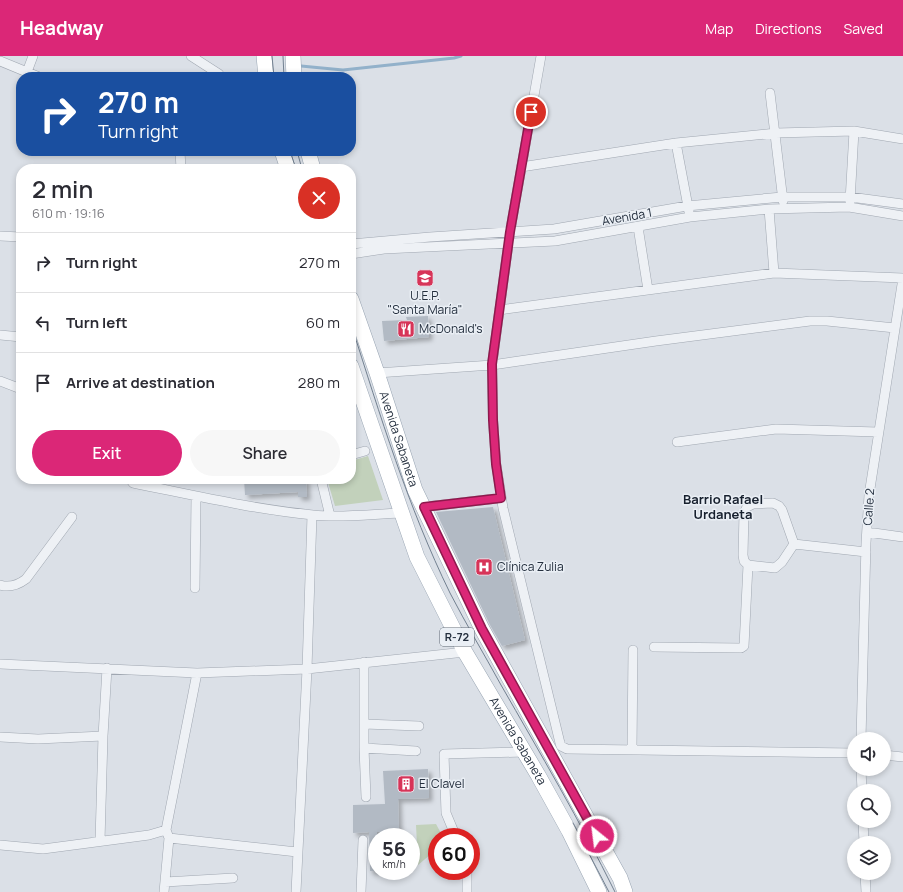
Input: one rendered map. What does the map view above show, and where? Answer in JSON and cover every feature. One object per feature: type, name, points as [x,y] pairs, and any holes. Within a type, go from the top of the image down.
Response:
[{"type":"main road","points":[[264,56],[266,72]]},
{"type":"main road","points":[[293,56],[294,72]]},
{"type":"main road","name":"Avenida Sabaneta","points":[[356,314],[415,490],[482,629],[620,878],[625,892]]},
{"type":"main road","name":"Avenida Sabaneta","points":[[356,382],[400,513],[417,557],[465,652],[569,831],[599,892]]},
{"type":"street","points":[[0,61],[27,72],[33,56]]},
{"type":"street","points":[[191,56],[216,72]]},
{"type":"street","points":[[541,56],[510,232],[499,310],[492,364],[493,420],[496,464],[501,498],[560,743],[567,749],[847,753]]},
{"type":"street","points":[[770,94],[776,133],[784,208]]},
{"type":"street","points":[[521,167],[676,143],[776,133],[854,131],[903,139]]},
{"type":"street","points":[[849,207],[854,131]]},
{"type":"street","points":[[676,143],[690,217]]},
{"type":"street","name":"Avenida 1","points":[[356,244],[554,229],[688,206],[782,197],[850,197],[903,204]]},
{"type":"street","points":[[356,253],[384,250],[509,242],[555,241],[690,217],[769,209],[849,207],[903,216]]},
{"type":"street","points":[[769,209],[774,274]]},
{"type":"street","points":[[601,221],[604,232]]},
{"type":"street","points":[[638,227],[648,290]]},
{"type":"street","points":[[0,236],[16,237]]},
{"type":"street","points":[[499,310],[774,274],[903,278]]},
{"type":"street","name":"Calle 2","points":[[860,732],[869,495],[903,278]]},
{"type":"street","points":[[377,374],[492,364],[814,321],[895,328]]},
{"type":"street","points":[[0,334],[16,336]]},
{"type":"street","points":[[0,381],[16,387]]},
{"type":"street","points":[[677,442],[776,428],[878,432]]},
{"type":"street","points":[[356,454],[365,451]]},
{"type":"street","points":[[138,484],[227,503],[312,515],[330,516],[400,513]]},
{"type":"street","points":[[322,484],[330,516]]},
{"type":"street","points":[[195,588],[196,496]]},
{"type":"street","points":[[424,507],[501,498]]},
{"type":"street","points":[[654,647],[741,648],[744,646],[748,566],[744,561],[743,555],[744,513],[747,507],[753,504],[773,503],[779,506],[782,510],[794,544]]},
{"type":"street","points":[[296,892],[307,669],[312,515]]},
{"type":"street","points":[[0,585],[7,587],[20,584],[26,579],[72,517]]},
{"type":"street","points":[[867,532],[903,537]]},
{"type":"street","points":[[794,544],[866,552]]},
{"type":"street","points":[[748,566],[775,568],[782,562],[794,544]]},
{"type":"street","points":[[632,749],[633,650]]},
{"type":"street","points":[[0,664],[197,672],[307,669],[465,652]]},
{"type":"street","points":[[364,662],[364,748],[366,797]]},
{"type":"street","points":[[100,841],[103,736],[107,668]]},
{"type":"street","points":[[164,892],[167,834],[197,672]]},
{"type":"street","points":[[364,724],[419,726]]},
{"type":"street","points":[[0,737],[38,739],[103,736]]},
{"type":"street","points":[[364,748],[416,751]]},
{"type":"street","points":[[452,828],[446,813],[444,754],[524,752]]},
{"type":"street","points":[[891,756],[903,757]]},
{"type":"street","points":[[0,845],[43,849],[167,834],[297,852]]},
{"type":"street","points":[[361,892],[364,840]]},
{"type":"street","points":[[165,882],[233,878]]},
{"type":"street","points":[[467,880],[467,892]]},
{"type":"street","points":[[865,880],[866,892]]},
{"type":"green space","points":[[368,456],[383,500],[335,506],[328,484],[356,484],[356,460]]},
{"type":"green space","points":[[436,824],[438,828],[428,828],[428,857],[420,863],[420,828],[416,828],[416,825]]},
{"type":"building","name":"McDonald's","points":[[428,316],[429,337],[384,341],[382,321],[407,320],[406,317]]},
{"type":"building","points":[[244,484],[306,484],[307,497],[298,497],[298,492],[245,495]]},
{"type":"building","name":"Clínica Zulia","points":[[493,507],[525,640],[502,646],[490,625],[436,512]]},
{"type":"building","points":[[428,769],[429,798],[398,799],[399,828],[368,828],[368,832],[353,833],[353,805],[385,804],[383,771]]},
{"type":"waterway","points":[[301,66],[343,70],[461,56]]},
{"type":"tram line","points":[[272,56],[274,72]]},
{"type":"tram line","points":[[283,56],[284,72]]},
{"type":"tram line","points":[[292,156],[294,164]]},
{"type":"tram line","points":[[298,156],[301,164]]},
{"type":"tram line","points":[[356,339],[408,494],[450,593],[574,813],[615,892]]},
{"type":"tram line","points":[[573,823],[609,892]]},
{"type":"place","name":"U.E.P. \"Santa María\"","points":[[425,278]]},
{"type":"place","name":"McDonald's","points":[[406,329]]},
{"type":"place","name":"Clínica Zulia","points":[[484,567]]},
{"type":"place","name":"El Clavel","points":[[406,784]]},
{"type":"district","name":"Barrio Rafael Urdaneta","points":[[723,506]]},
{"type":"route","points":[[531,112],[510,232],[492,364],[493,420],[496,464],[501,498],[424,507],[482,629],[597,836]]}]
